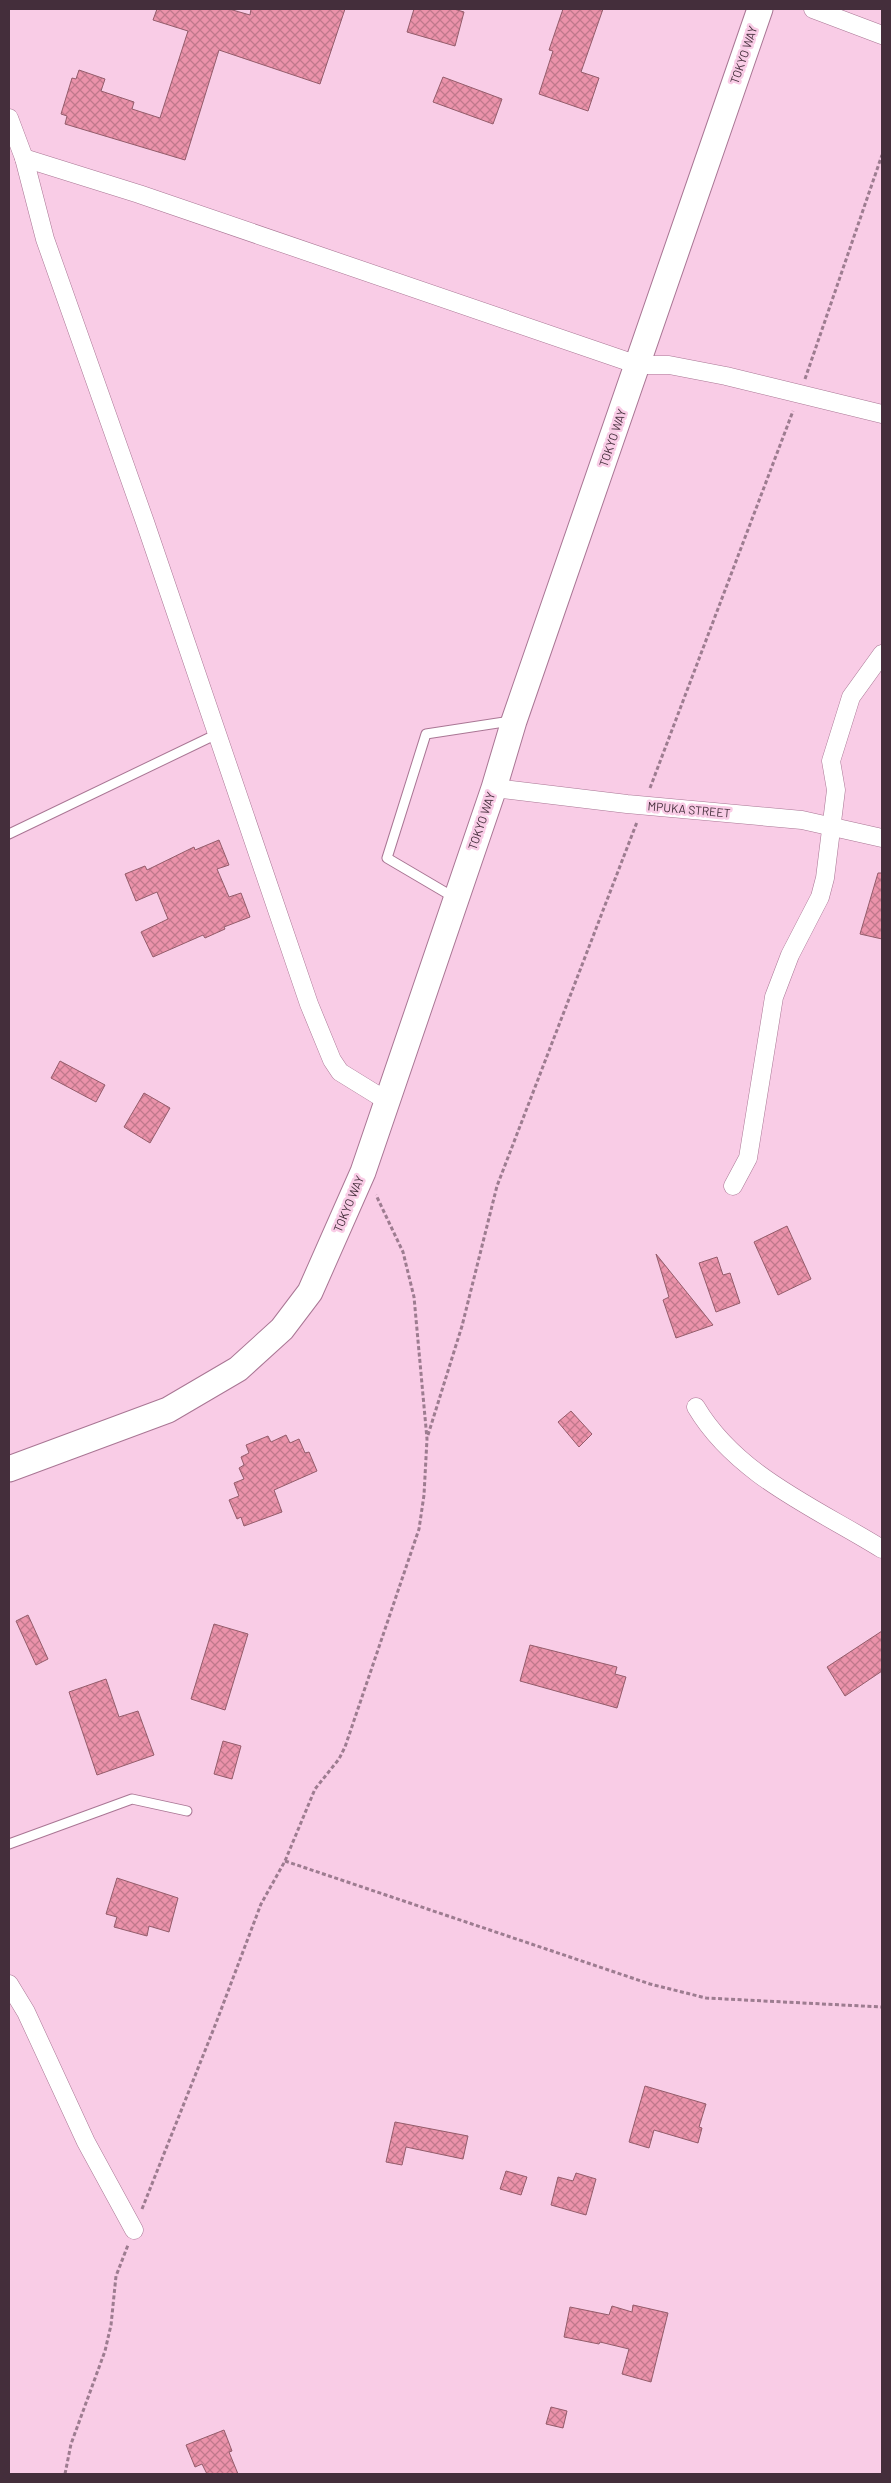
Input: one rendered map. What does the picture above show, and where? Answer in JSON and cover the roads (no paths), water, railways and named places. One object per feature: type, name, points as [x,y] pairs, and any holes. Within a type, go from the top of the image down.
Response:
[{"type":"street","name":"TOKYO WAY","points":[[9,1469],[168,1410],[238,1369],[282,1329],[310,1292],[363,1172],[494,788],[514,721],[760,9]]},
{"type":"street","points":[[813,9],[882,35]]},
{"type":"street","points":[[9,118],[24,158],[45,239],[309,1004],[332,1060],[340,1072],[387,1102]]},
{"type":"street","points":[[24,158],[139,194],[638,365],[669,365],[707,372],[882,414]]},
{"type":"street","points":[[733,1186],[748,1158],[774,997],[790,955],[820,896],[829,855],[830,825],[836,790],[830,761],[851,698],[882,654]]},
{"type":"street","name":"MPUKA STREET","points":[[494,788],[627,804],[802,820],[882,838]]},
{"type":"street","points":[[696,1408],[708,1429],[755,1474],[882,1550]]},
{"type":"street","points":[[9,1984],[26,2012],[86,2142],[134,2230]]},
{"type":"lane","points":[[456,899],[387,858],[426,734],[514,721]]},
{"type":"lane","points":[[9,834],[217,734]]},
{"type":"lane","points":[[9,1844],[132,1799],[187,1811]]}]
